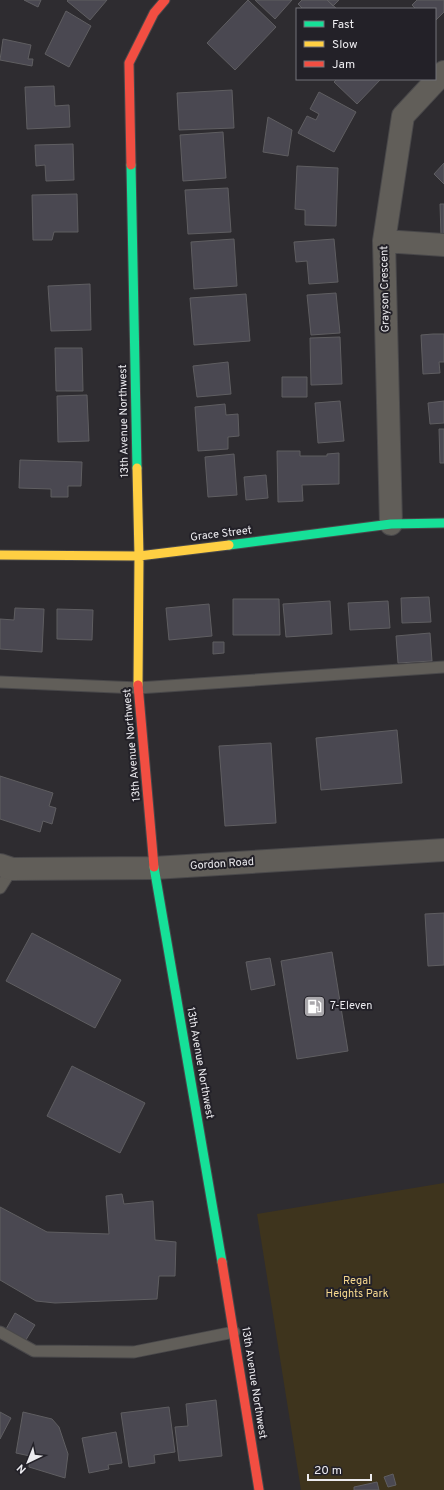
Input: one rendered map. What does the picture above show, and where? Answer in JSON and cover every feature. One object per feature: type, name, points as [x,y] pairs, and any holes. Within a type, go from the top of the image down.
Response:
[{"type":"street","name":"13th Avenue Northwest","points":[[165,0],[154,13],[129,63],[139,556],[138,688],[154,868],[234,1332],[259,1490]]},
{"type":"street","name":"Grayson Crescent","points":[[391,524],[384,241],[403,116],[444,72]]},
{"type":"street","points":[[384,241],[444,245]]},
{"type":"street","name":"Grace Street","points":[[0,555],[139,556],[391,524],[444,523]]},
{"type":"street","name":"Gordon Road","points":[[6,867],[154,868],[444,850]]},
{"type":"lane","points":[[0,682],[138,688],[444,667]]},
{"type":"lane","points":[[0,888],[6,867]]},
{"type":"lane","points":[[0,1332],[34,1351],[134,1352],[234,1332]]},
{"type":"green space","name":"Regal Heights Park","points":[[444,1183],[444,1490],[301,1490],[257,1214]]},
{"type":"building","points":[[24,0],[41,0],[38,7]]},
{"type":"building","points":[[107,0],[90,20],[67,1]]},
{"type":"building","points":[[248,0],[276,27],[235,70],[207,43]]},
{"type":"building","points":[[255,0],[292,0],[275,19]]},
{"type":"building","points":[[302,0],[327,0],[336,8],[302,8],[298,4]]},
{"type":"building","points":[[327,0],[339,0],[333,6]]},
{"type":"building","points":[[417,0],[444,0],[444,12],[436,20],[436,8],[415,8],[412,5]]},
{"type":"building","points":[[66,11],[91,26],[69,67],[45,54]]},
{"type":"building","points":[[3,39],[31,45],[28,59],[33,59],[32,66],[0,60]]},
{"type":"building","points":[[336,80],[380,80],[357,104],[334,82]]},
{"type":"building","points":[[54,86],[55,106],[69,105],[70,127],[27,129],[25,87]]},
{"type":"building","points":[[232,90],[234,128],[179,130],[177,93]]},
{"type":"building","points":[[319,92],[356,112],[334,152],[298,133],[307,116],[316,120],[319,114],[310,109]]},
{"type":"building","points":[[268,117],[292,130],[288,156],[263,152]]},
{"type":"building","points":[[223,132],[226,178],[183,181],[180,135]]},
{"type":"building","points":[[73,144],[74,180],[46,181],[45,165],[36,166],[35,145]]},
{"type":"building","points":[[444,163],[444,184],[434,174]]},
{"type":"building","points":[[297,166],[338,168],[336,226],[305,225],[305,210],[295,209]]},
{"type":"building","points":[[228,188],[231,232],[188,234],[185,190]]},
{"type":"building","points":[[77,194],[78,232],[54,232],[52,240],[33,240],[32,195]]},
{"type":"building","points":[[440,204],[444,204],[444,235],[441,235]]},
{"type":"building","points":[[234,239],[237,286],[194,289],[191,242]]},
{"type":"building","points":[[334,239],[338,282],[309,284],[307,261],[296,262],[294,242]]},
{"type":"building","points":[[90,284],[91,330],[51,331],[48,286]]},
{"type":"building","points":[[336,293],[340,333],[311,335],[307,295]]},
{"type":"building","points":[[246,294],[250,341],[194,345],[190,298]]},
{"type":"building","points":[[444,334],[444,362],[439,362],[440,373],[423,374],[421,335]]},
{"type":"building","points":[[340,337],[342,384],[311,385],[310,338]]},
{"type":"building","points":[[55,348],[82,348],[83,391],[56,391]]},
{"type":"building","points":[[228,362],[231,394],[197,397],[193,366]]},
{"type":"building","points":[[282,377],[307,377],[307,397],[282,397]]},
{"type":"building","points":[[87,395],[89,441],[58,442],[57,396]]},
{"type":"building","points":[[340,401],[344,441],[318,443],[315,403]]},
{"type":"building","points":[[444,401],[444,423],[430,424],[428,403]]},
{"type":"building","points":[[225,404],[226,415],[238,414],[239,436],[228,437],[228,449],[198,451],[195,407]]},
{"type":"building","points":[[439,429],[444,429],[444,463],[440,463]]},
{"type":"building","points":[[277,451],[300,451],[300,456],[327,456],[327,454],[339,453],[339,484],[302,485],[303,501],[278,502]]},
{"type":"building","points":[[234,454],[237,495],[208,497],[205,457]]},
{"type":"building","points":[[20,460],[82,462],[81,486],[68,486],[68,497],[51,497],[51,489],[19,488]]},
{"type":"building","points":[[266,475],[268,498],[246,500],[244,477]]},
{"type":"building","points":[[429,597],[431,622],[402,623],[401,598]]},
{"type":"building","points":[[233,599],[279,599],[280,635],[233,635]]},
{"type":"building","points":[[330,601],[332,634],[286,637],[283,604]]},
{"type":"building","points":[[388,601],[390,628],[350,630],[348,603]]},
{"type":"building","points":[[209,604],[212,636],[169,640],[166,608]]},
{"type":"building","points":[[15,608],[44,609],[42,652],[0,649],[0,619],[14,620]]},
{"type":"building","points":[[57,609],[93,610],[92,640],[57,639]]},
{"type":"building","points":[[430,633],[432,661],[398,663],[396,636]]},
{"type":"building","points":[[213,642],[224,642],[224,653],[213,654]]},
{"type":"building","points":[[397,730],[402,783],[321,790],[316,738]]},
{"type":"building","points":[[271,743],[276,823],[225,826],[219,746]]},
{"type":"building","points":[[0,776],[53,793],[49,806],[56,808],[52,824],[43,821],[40,832],[0,819]]},
{"type":"building","points":[[444,913],[444,965],[428,966],[425,914]]},
{"type":"building","points":[[32,933],[121,980],[95,1028],[6,981]]},
{"type":"building","name":"7-Eleven","points":[[332,952],[348,1051],[297,1059],[281,961]]},
{"type":"building","points":[[270,958],[275,985],[251,990],[246,962]]},
{"type":"building","points":[[72,1066],[145,1103],[120,1153],[47,1116]]},
{"type":"building","points":[[122,1194],[124,1204],[153,1201],[155,1240],[176,1242],[175,1276],[159,1276],[157,1299],[55,1303],[36,1301],[0,1280],[0,1207],[47,1232],[109,1234],[106,1196]]},
{"type":"building","points":[[15,1313],[35,1325],[24,1343],[5,1331]]},
{"type":"building","points":[[216,1400],[222,1456],[179,1461],[175,1427],[188,1426],[186,1404]]},
{"type":"building","points":[[169,1407],[175,1452],[154,1455],[155,1463],[129,1467],[121,1413]]},
{"type":"building","points":[[0,1412],[11,1418],[0,1439]]},
{"type":"building","points":[[23,1412],[52,1419],[59,1427],[68,1454],[65,1478],[29,1467],[30,1456],[16,1453]]},
{"type":"building","points":[[116,1432],[122,1463],[108,1465],[109,1469],[89,1473],[82,1438]]},
{"type":"building","points":[[393,1474],[396,1485],[388,1487],[384,1477]]},
{"type":"building","points":[[377,1482],[379,1490],[354,1490],[354,1487]]},
{"type":"traffic: fast","points":[[131,165],[137,468]]},
{"type":"traffic: fast","points":[[229,545],[391,524],[444,523]]},
{"type":"traffic: fast","points":[[154,867],[222,1262]]},
{"type":"traffic: slow","points":[[137,468],[139,556],[138,685]]},
{"type":"traffic: slow","points":[[0,555],[139,556],[229,545]]},
{"type":"traffic: jam","points":[[131,165],[129,63],[154,13],[165,0]]},
{"type":"traffic: jam","points":[[138,685],[154,867]]},
{"type":"traffic: jam","points":[[222,1262],[259,1490]]},
{"type":"place","name":"7-Eleven","points":[[315,1006]]}]
